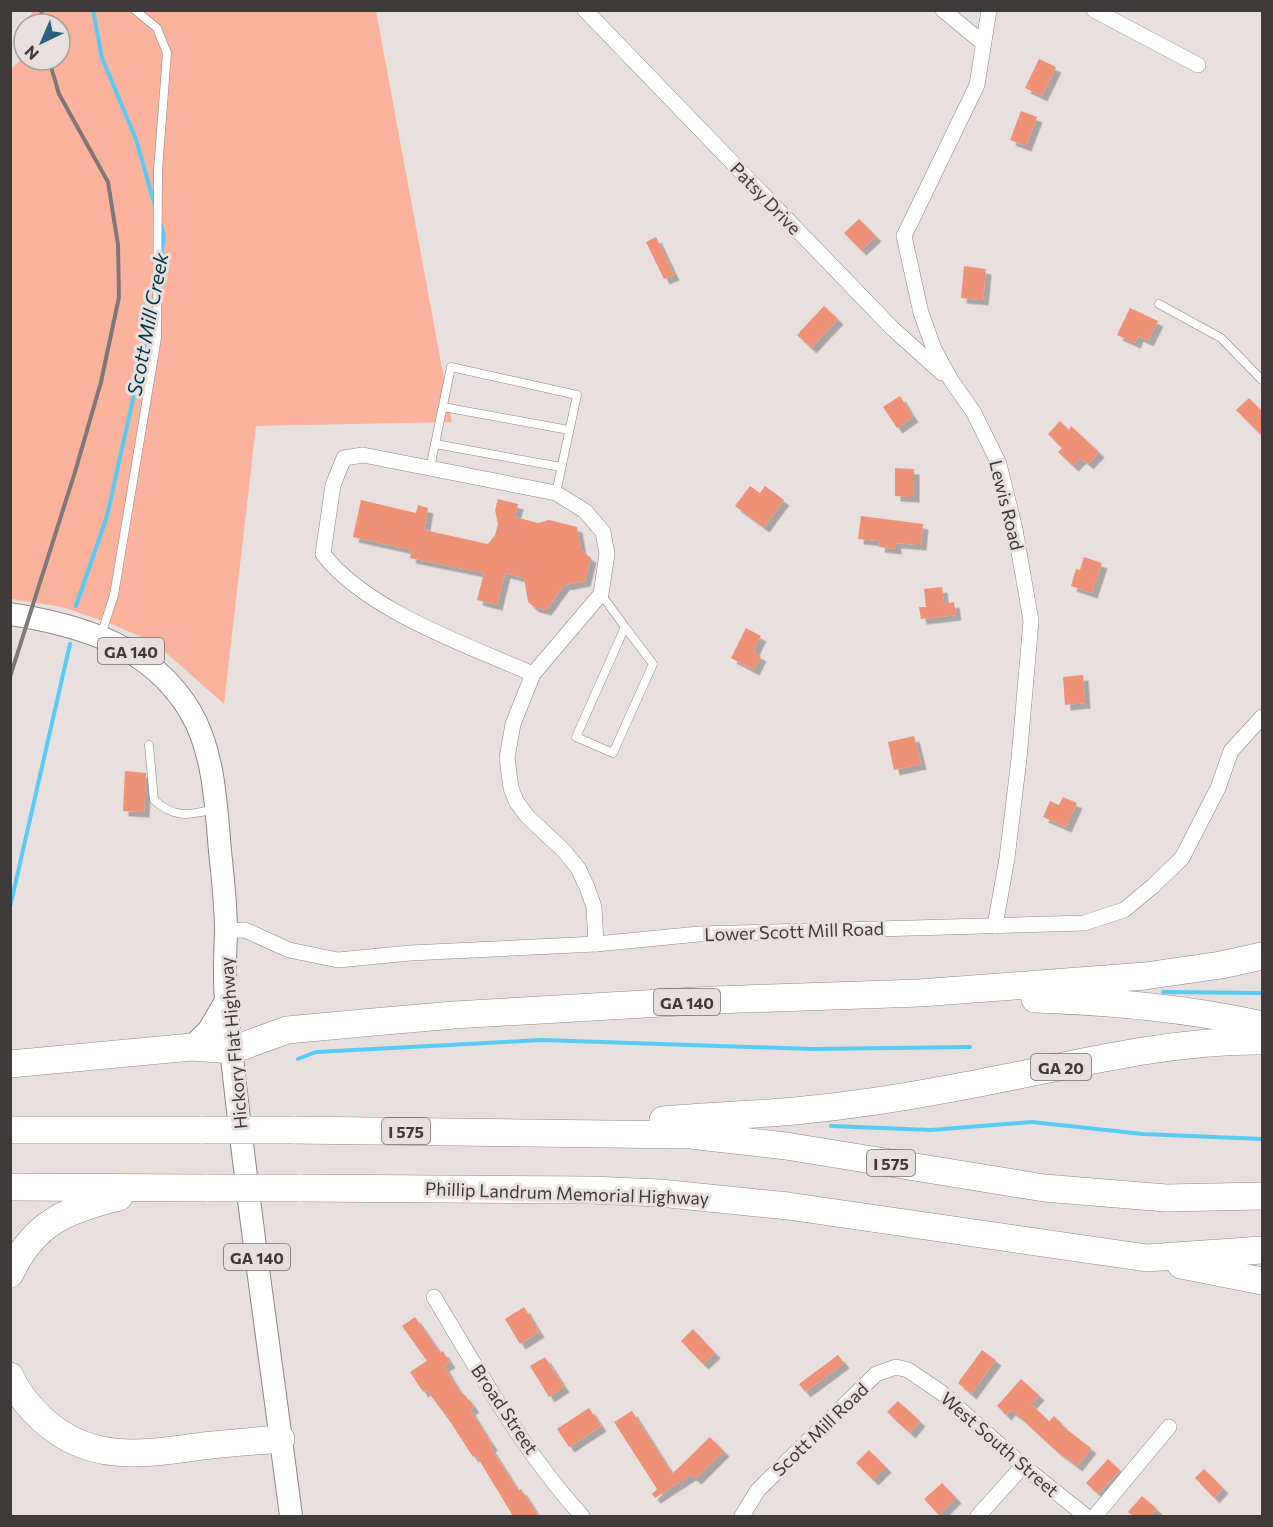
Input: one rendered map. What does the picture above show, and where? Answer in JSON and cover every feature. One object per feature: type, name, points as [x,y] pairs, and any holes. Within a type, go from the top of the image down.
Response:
[{"type":"highway","points":[[920,993],[1145,976],[1221,965],[1263,956]]},
{"type":"highway","name":"GA 140","points":[[232,1050],[287,1030],[465,1014],[714,1000],[920,993],[1125,1003],[1185,1010],[1263,1025]]},
{"type":"highway","name":"GA 20","points":[[519,1132],[795,1111],[950,1089],[1187,1044],[1263,1041]]},
{"type":"highway","points":[[17,1063],[192,1047],[232,1050]]},
{"type":"highway","name":"I 575","points":[[10,1131],[293,1130],[690,1135],[786,1146],[1044,1188],[1166,1198],[1263,1196]]},
{"type":"highway","name":"Phillip Landrum Memorial Highway","points":[[10,1187],[591,1190],[660,1193],[798,1207],[1147,1258],[1263,1250]]},
{"type":"highway","points":[[10,1274],[23,1253],[53,1220],[67,1212],[93,1203],[155,1188]]},
{"type":"highway","points":[[1147,1258],[1263,1281]]},
{"type":"highway","points":[[10,1376],[23,1398],[52,1429],[90,1448],[109,1452],[153,1453],[281,1439]]},
{"type":"main road","name":"Hickory Flat Highway","points":[[10,614],[48,621],[101,636],[129,650],[153,667],[173,686],[198,726],[206,750],[216,809],[226,931],[224,976],[233,1074],[291,1516]]},
{"type":"main road","points":[[192,1047],[210,1030],[226,1001]]},
{"type":"street","name":"Patsy Drive","points":[[585,10],[893,329],[951,380]]},
{"type":"street","points":[[943,10],[983,43]]},
{"type":"street","name":"Lewis Road","points":[[989,10],[977,85],[904,236],[921,313],[934,348],[951,380],[974,413],[999,464],[1015,529],[1031,621],[1019,759],[1007,858],[995,926]]},
{"type":"street","points":[[1094,10],[1198,64]]},
{"type":"street","points":[[533,674],[393,612],[334,568],[323,554],[333,485],[344,458],[363,455],[556,493],[585,511],[603,532],[607,554],[602,594],[533,674],[513,724],[507,758],[511,788],[516,801],[527,816],[564,851],[578,868],[594,907],[596,944]]},
{"type":"street","name":"Lower Scott Mill Road","points":[[226,931],[245,930],[289,950],[338,960],[410,953],[596,944],[699,934],[1084,923],[1124,910],[1154,886],[1182,858],[1218,788],[1231,751],[1263,717]]},
{"type":"street","name":"Broad Street","points":[[434,1296],[496,1400],[563,1495],[582,1516]]},
{"type":"street","name":"Scott Mill Road","points":[[742,1516],[758,1490],[876,1374],[896,1367],[908,1370],[912,1374]]},
{"type":"street","name":"West South Street","points":[[912,1374],[942,1393],[1023,1466],[1086,1516]]},
{"type":"street","points":[[1095,1516],[1169,1427]]},
{"type":"street","points":[[978,1516],[1023,1466]]},
{"type":"lane","points":[[101,636],[114,595],[157,338],[158,170],[167,53],[157,28],[135,10]]},
{"type":"lane","points":[[1159,304],[1221,338],[1263,380]]},
{"type":"lane","points":[[430,468],[451,367],[577,395],[556,493]]},
{"type":"lane","points":[[443,407],[569,430]]},
{"type":"lane","points":[[435,444],[561,467]]},
{"type":"lane","points":[[602,594],[653,664],[613,753],[576,737],[625,627]]},
{"type":"lane","points":[[149,745],[154,800],[164,809],[185,815],[216,809]]},
{"type":"shaded area","points":[[376,11],[452,422],[256,426],[224,704],[155,643],[109,623],[62,607],[11,599],[11,69],[12,72],[72,72],[72,12],[32,12]]},
{"type":"building","points":[[1039,59],[1056,67],[1042,96],[1025,88]]},
{"type":"building","points":[[1021,111],[1037,117],[1026,146],[1010,140]]},
{"type":"building","points":[[859,219],[876,236],[861,250],[844,233]]},
{"type":"building","points":[[656,237],[674,275],[664,279],[646,242]]},
{"type":"building","points":[[964,266],[986,269],[983,300],[961,298]]},
{"type":"building","points":[[824,306],[838,319],[811,348],[797,335]]},
{"type":"building","points":[[1130,308],[1158,321],[1148,341],[1138,336],[1135,343],[1117,335]]},
{"type":"building","points":[[900,396],[913,417],[897,428],[883,407]]},
{"type":"building","points":[[1249,398],[1263,412],[1263,437],[1236,410]]},
{"type":"building","points":[[1060,421],[1069,430],[1071,426],[1099,452],[1088,464],[1081,458],[1073,466],[1058,452],[1062,448],[1048,434]]},
{"type":"building","points":[[895,468],[914,469],[914,497],[895,496]]},
{"type":"building","points":[[750,486],[760,493],[765,486],[784,500],[764,527],[735,506]]},
{"type":"building","points":[[498,499],[518,504],[515,517],[538,523],[549,520],[577,527],[581,550],[591,558],[585,581],[564,585],[546,610],[534,607],[528,602],[524,578],[505,573],[497,605],[477,600],[484,573],[410,558],[412,550],[353,537],[361,500],[416,513],[418,505],[428,508],[424,530],[488,544],[495,535],[498,524],[495,510]]},
{"type":"building","points":[[861,516],[923,524],[921,545],[896,543],[896,549],[879,547],[880,541],[858,539]]},
{"type":"building","points":[[1084,557],[1102,563],[1092,593],[1071,586],[1076,569],[1080,570]]},
{"type":"building","points":[[942,587],[944,604],[954,602],[956,615],[921,619],[919,607],[926,607],[924,589]]},
{"type":"building","points":[[746,628],[761,636],[753,652],[761,656],[754,670],[731,658]]},
{"type":"building","points":[[1083,675],[1085,703],[1065,705],[1063,677]]},
{"type":"building","points":[[914,736],[921,764],[894,770],[888,742]]},
{"type":"building","points":[[125,771],[146,773],[144,812],[123,811]]},
{"type":"building","points":[[1063,797],[1077,803],[1066,827],[1043,817],[1050,801],[1059,805]]},
{"type":"building","points":[[524,1307],[539,1332],[520,1344],[505,1319]]},
{"type":"building","points":[[415,1317],[440,1353],[443,1351],[450,1363],[444,1366],[462,1395],[464,1394],[474,1407],[470,1410],[492,1445],[490,1447],[518,1491],[521,1489],[538,1516],[513,1516],[476,1455],[473,1457],[426,1389],[423,1392],[410,1372],[427,1361],[402,1326]]},
{"type":"building","points":[[693,1329],[715,1353],[703,1364],[681,1341]]},
{"type":"building","points":[[982,1350],[996,1360],[971,1394],[958,1383]]},
{"type":"building","points":[[838,1355],[844,1363],[805,1392],[799,1384]]},
{"type":"building","points":[[545,1357],[564,1387],[549,1397],[530,1366]]},
{"type":"building","points":[[1021,1379],[1039,1395],[1031,1404],[1049,1421],[1054,1416],[1061,1425],[1091,1448],[1077,1466],[1054,1449],[1020,1417],[1010,1410],[1006,1415],[997,1406]]},
{"type":"building","points":[[898,1401],[920,1421],[910,1433],[887,1412]]},
{"type":"building","points":[[589,1408],[601,1426],[569,1447],[557,1429]]},
{"type":"building","points":[[632,1411],[672,1474],[710,1437],[724,1451],[696,1479],[691,1475],[655,1498],[652,1494],[657,1489],[614,1422]]},
{"type":"building","points":[[869,1450],[886,1467],[873,1480],[856,1463]]},
{"type":"building","points":[[1108,1459],[1120,1470],[1098,1494],[1086,1483]]},
{"type":"building","points":[[1204,1469],[1223,1488],[1214,1498],[1195,1478]]},
{"type":"building","points":[[942,1483],[956,1498],[939,1515],[924,1499]]},
{"type":"building","points":[[1142,1496],[1157,1509],[1150,1516],[1133,1516],[1128,1512]]},
{"type":"waterway","name":"Scott Mill Creek","points":[[93,10],[102,58],[136,139],[155,206]]},
{"type":"waterway","name":"Scott Mill Creek","points":[[161,225],[164,236],[161,256]]},
{"type":"waterway","name":"Scott Mill Creek","points":[[76,606],[107,516],[154,305]]},
{"type":"waterway","name":"Scott Mill Creek","points":[[10,907],[70,644]]},
{"type":"waterway","points":[[1163,992],[1262,993]]},
{"type":"waterway","points":[[298,1059],[316,1052],[542,1040],[812,1049],[970,1047]]},
{"type":"waterway","points":[[831,1126],[931,1130],[1032,1122],[1143,1134],[1262,1139]]},
{"type":"railway","points":[[10,677],[101,382],[119,297],[118,245],[108,182],[59,94],[53,72]]}]
